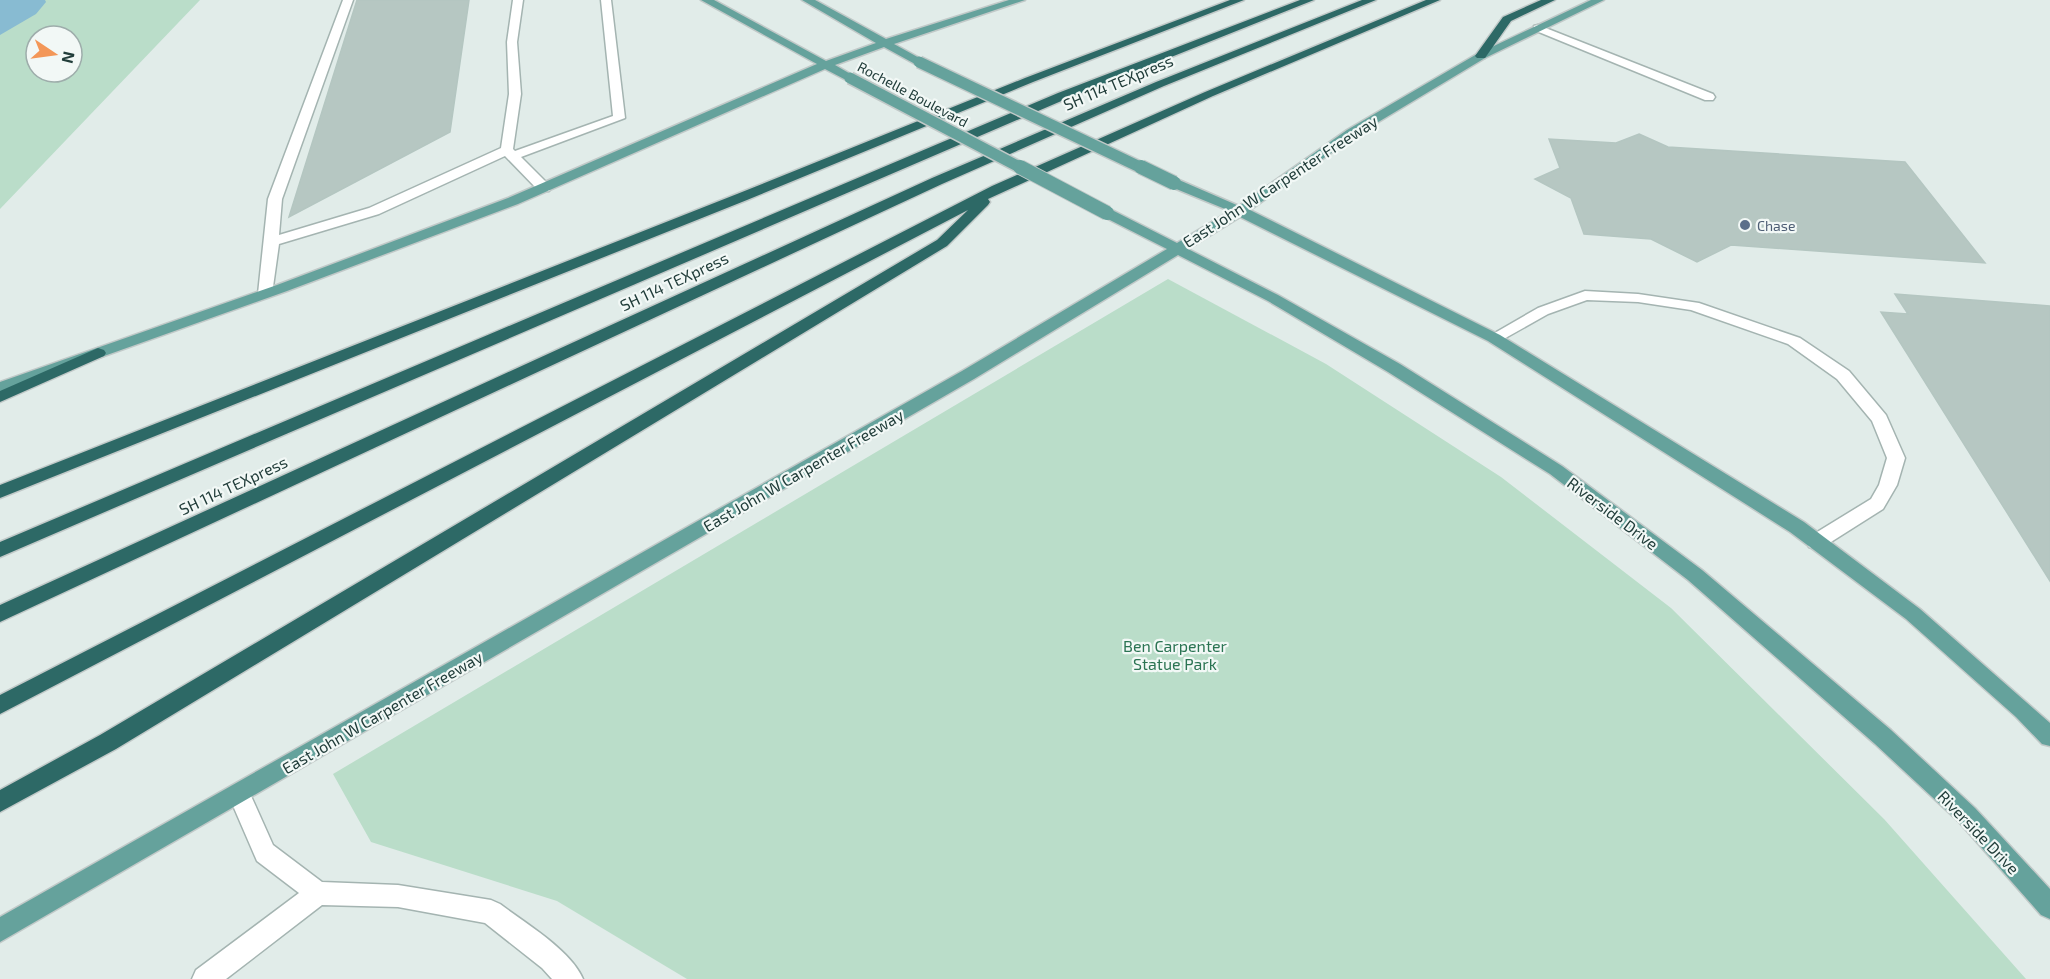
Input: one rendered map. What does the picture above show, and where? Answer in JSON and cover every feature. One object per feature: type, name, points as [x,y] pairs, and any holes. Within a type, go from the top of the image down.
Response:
[{"type":"highway","points":[[0,492],[730,202],[1029,80],[1239,0]]},
{"type":"highway","name":"SH 114 TEXpress","points":[[0,550],[1062,96],[1309,0]]},
{"type":"highway","name":"SH 114 TEXpress","points":[[0,614],[937,181],[1160,84],[1371,0]]},
{"type":"highway","points":[[0,705],[997,189],[1209,94],[1435,0]]},
{"type":"highway","points":[[1481,56],[1508,19],[1550,0]]},
{"type":"highway","points":[[0,802],[108,742],[942,243],[997,189]]},
{"type":"highway","points":[[0,538],[481,343]]},
{"type":"highway","points":[[0,397],[99,353]]},
{"type":"main road","name":"Rochelle Boulevard","points":[[706,0],[1107,213]]},
{"type":"main road","name":"Rochelle Boulevard","points":[[807,0],[919,62],[1174,183],[1240,211]]},
{"type":"main road","points":[[0,388],[265,294],[544,188],[825,65],[885,43],[1020,0]]},
{"type":"main road","name":"East John W Carpenter Freeway","points":[[0,930],[968,375],[1240,211],[1351,133],[1481,56],[1599,0]]},
{"type":"main road","points":[[1240,211],[1494,338],[1816,542],[1913,614],[2024,711],[2050,737]]},
{"type":"main road","name":"Riverside Drive","points":[[1107,213],[1274,298],[1394,368],[1556,470],[1695,575],[1883,737],[1967,815],[2050,907]]},
{"type":"lane","points":[[265,294],[275,199],[348,0]]},
{"type":"lane","points":[[518,0],[512,42],[515,94],[510,153],[544,188]]},
{"type":"lane","points":[[272,242],[374,211],[510,153],[619,118],[606,0]]},
{"type":"lane","points":[[1538,28],[1709,97]]},
{"type":"lane","points":[[1494,338],[1543,311],[1585,295],[1638,298],[1694,306],[1794,341],[1843,375],[1880,418],[1896,458],[1888,485],[1877,504],[1816,542]]},
{"type":"lane","points":[[239,794],[265,854],[318,893],[398,896],[491,912],[551,959],[570,979]]},
{"type":"lane","points":[[205,979],[318,893]]},
{"type":"green space","points":[[0,0],[200,0],[0,209]]},
{"type":"green space","name":"Ben Carpenter Statue Park","points":[[1168,279],[1326,364],[1501,477],[1671,608],[1884,819],[2026,979],[687,979],[557,901],[371,842],[333,774]]},
{"type":"water","points":[[0,0],[45,0],[46,2],[36,14],[0,35]]},
{"type":"building","points":[[357,0],[469,0],[450,132],[289,217]]},
{"type":"building","points":[[1639,134],[1668,147],[1905,162],[1985,263],[1731,245],[1697,262],[1651,239],[1584,234],[1571,198],[1535,179],[1560,168],[1549,139],[1616,143]]},
{"type":"building","points":[[1895,294],[2050,306],[2050,581],[1881,312],[1908,314]]},
{"type":"place","name":"Chase","points":[[1745,225]]}]
